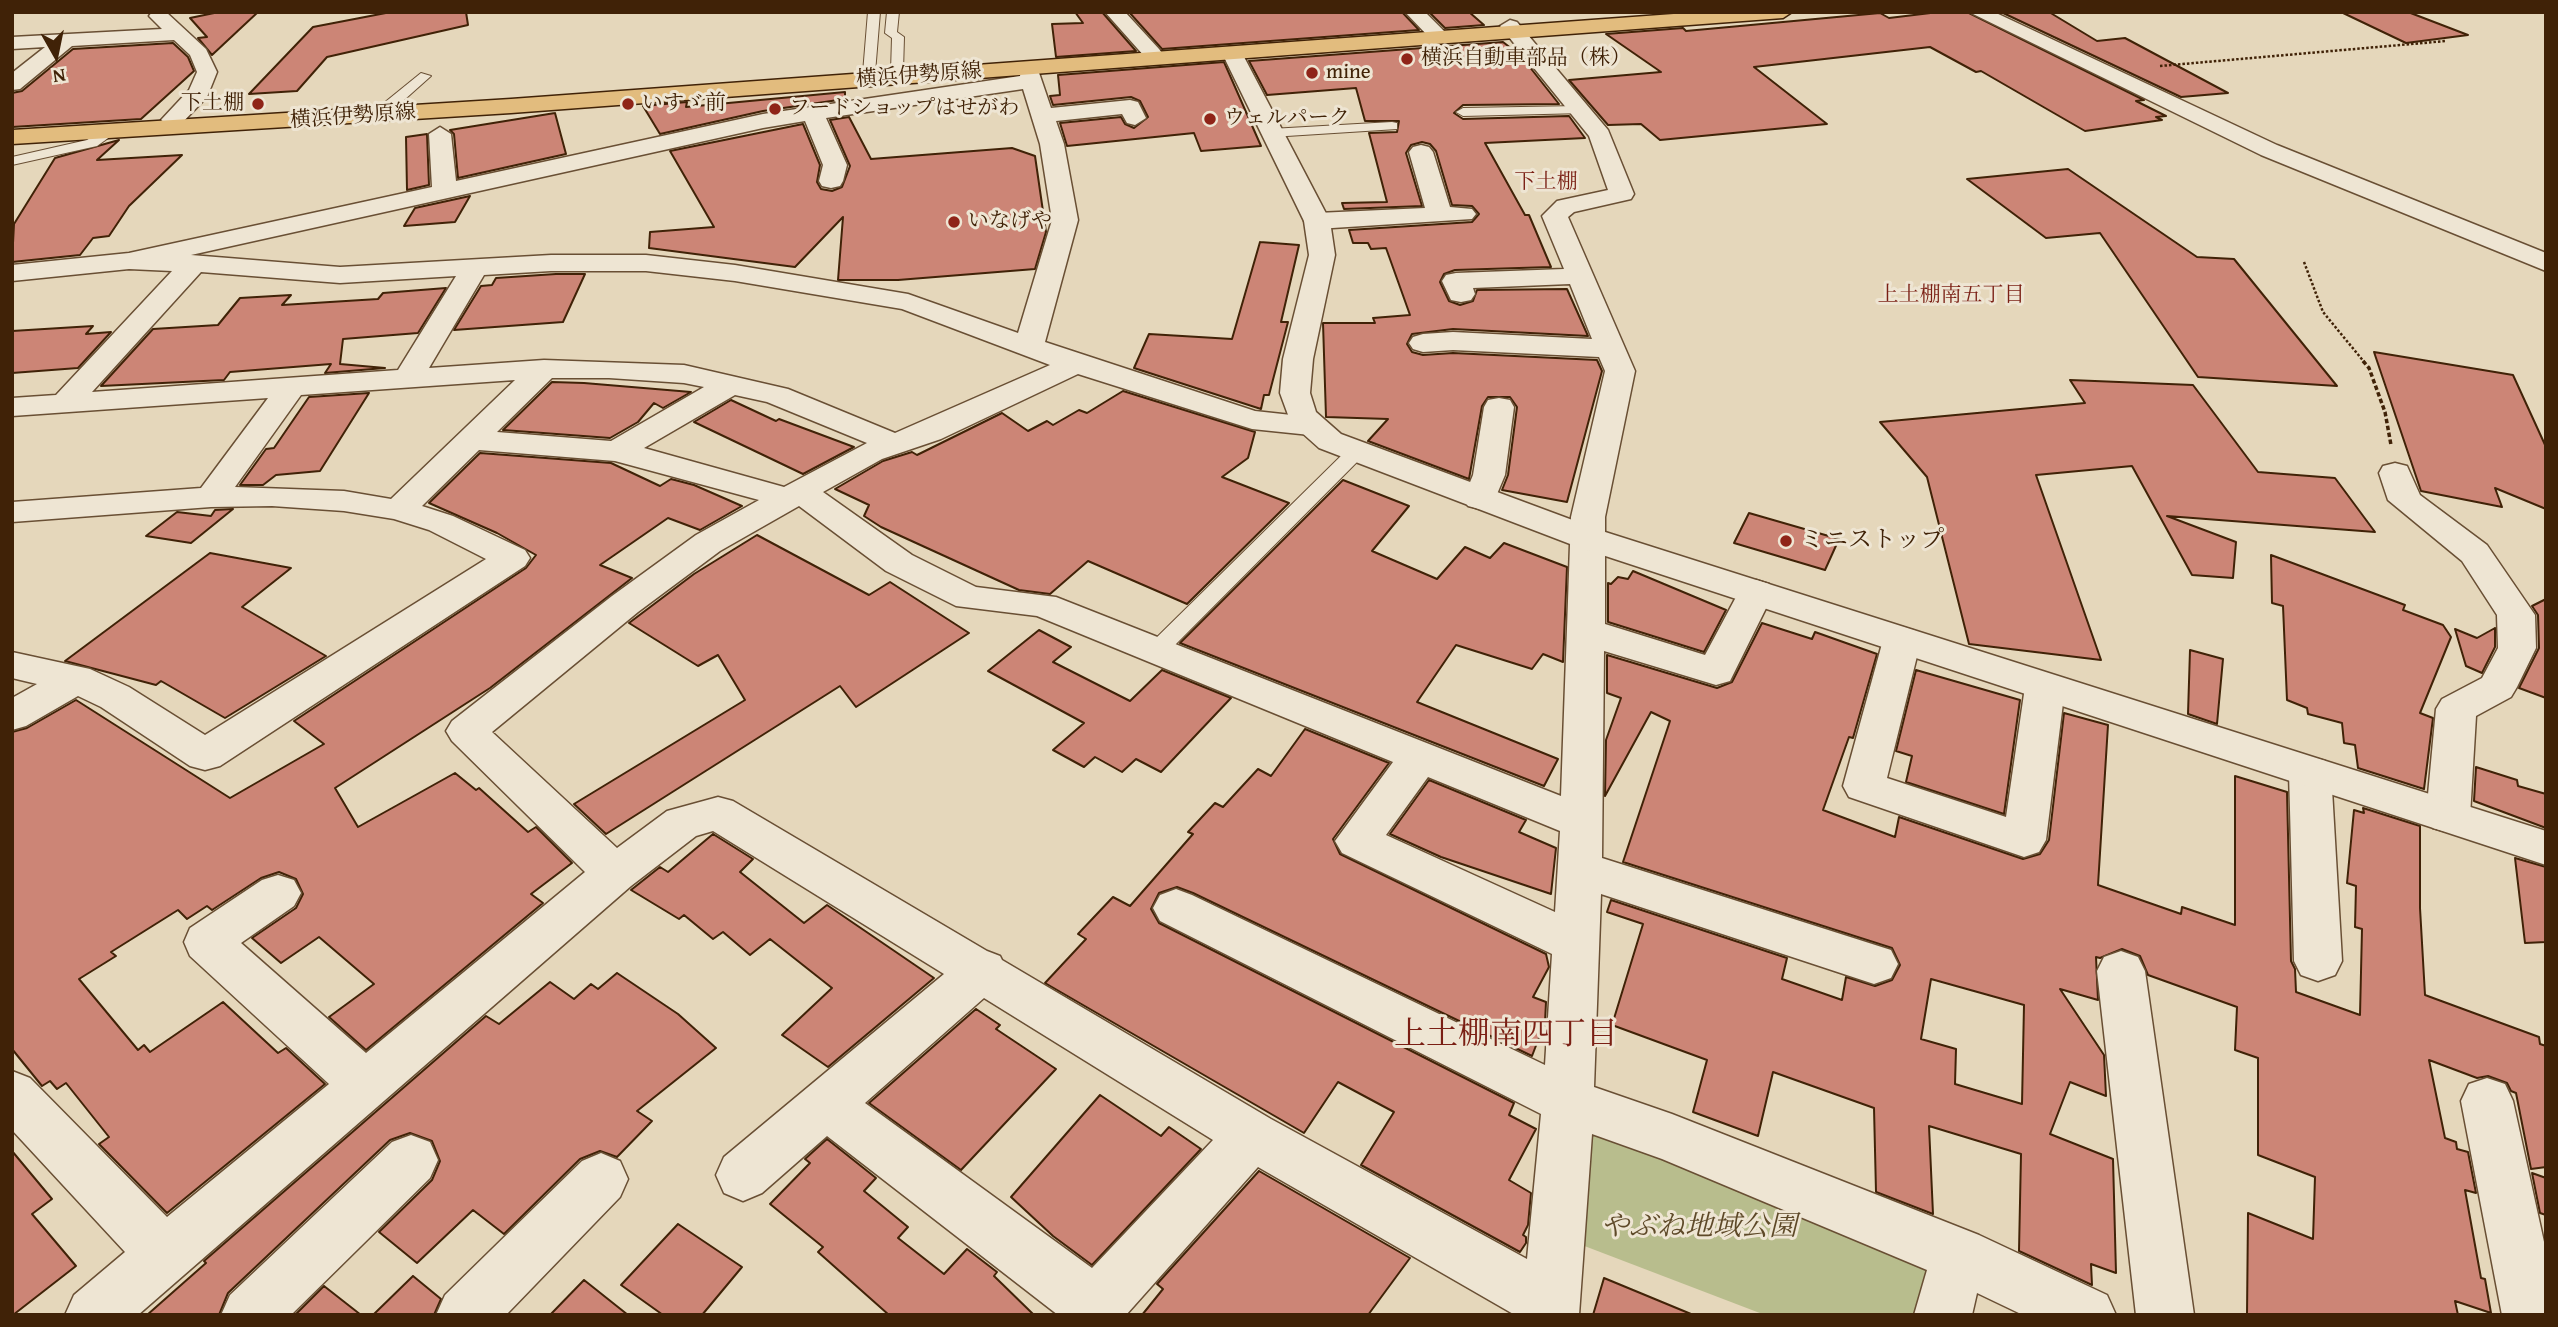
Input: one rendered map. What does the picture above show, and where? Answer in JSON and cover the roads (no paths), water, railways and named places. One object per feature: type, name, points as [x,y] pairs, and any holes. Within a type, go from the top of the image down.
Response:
[{"type":"main road","name":"横浜伊勢原線","points":[[12,137],[713,91],[1030,75],[1232,53],[1700,12]]},
{"type":"main road","name":"横浜伊勢原線","points":[[12,130],[1435,32],[1783,12]]},
{"type":"street","points":[[155,12],[200,53],[207,72],[199,92],[172,120]]},
{"type":"street","points":[[1114,12],[1152,53]]},
{"type":"street","points":[[1414,12],[1435,32]]},
{"type":"street","points":[[1979,12],[2099,72],[2269,150],[2546,263]]},
{"type":"street","points":[[94,1315],[364,1083],[615,873],[682,822],[719,813],[983,970],[1252,1136],[1551,1310],[1569,1102],[1577,944],[1590,539],[1588,517],[1620,371],[1555,216],[1566,206],[1622,194],[1600,135],[1512,29]]},
{"type":"street","points":[[12,43],[178,34]]},
{"type":"street","points":[[12,83],[66,40]]},
{"type":"street","points":[[1232,53],[1317,220],[1322,255],[1298,359],[1295,393],[1298,409],[1310,426],[1355,453],[1590,539],[2546,848]]},
{"type":"street","points":[[16,280],[129,261],[700,134],[811,112],[1030,75],[1052,144],[1065,220],[1029,346]]},
{"type":"street","points":[[700,134],[713,91]]},
{"type":"street","points":[[1043,116],[1130,108]]},
{"type":"street","points":[[811,112],[835,165],[831,181]]},
{"type":"street","points":[[440,134],[445,192]]},
{"type":"street","points":[[1317,220],[1452,215],[1421,152]]},
{"type":"street","points":[[129,261],[183,274]]},
{"type":"street","points":[[16,280],[183,274],[239,265],[340,275],[551,263],[646,263],[735,273],[908,302],[1076,364],[1261,422],[1310,426]]},
{"type":"street","points":[[408,378],[475,267]]},
{"type":"street","points":[[65,403],[183,274]]},
{"type":"street","points":[[1456,280],[1579,276]]},
{"type":"street","points":[[1423,342],[1453,341],[1611,349]]},
{"type":"street","points":[[615,873],[466,731],[625,604],[698,551],[871,452],[930,432],[1076,364]]},
{"type":"street","points":[[398,510],[544,369]]},
{"type":"street","points":[[12,407],[544,369],[684,374],[777,395],[877,435],[891,445]]},
{"type":"street","points":[[617,451],[733,383]]},
{"type":"street","points":[[211,497],[292,386]]},
{"type":"street","points":[[1480,499],[1489,475],[1499,407]]},
{"type":"street","points":[[470,440],[617,451],[794,494],[899,563],[970,598],[1044,605],[1582,822]]},
{"type":"street","points":[[2395,473],[2405,500],[2474,553],[2516,615],[2517,648],[2497,687],[2456,709],[2448,816]]},
{"type":"street","points":[[12,665],[76,679],[116,697],[205,755],[512,558],[441,523],[398,510],[296,498],[211,497],[17,517]]},
{"type":"street","points":[[1587,632],[1716,672],[1756,593]]},
{"type":"street","points":[[1902,640],[1864,786],[2024,840],[2045,687]]},
{"type":"street","points":[[12,716],[76,679]]},
{"type":"street","points":[[1420,757],[1357,841],[1577,944]]},
{"type":"street","points":[[2310,772],[2318,961]]},
{"type":"street","points":[[1580,869],[1874,964]]},
{"type":"street","points":[[278,893],[207,942],[364,1083]]},
{"type":"street","points":[[1176,908],[1569,1102],[1672,1139],[1959,1255],[2087,1315]]},
{"type":"street","points":[[743,1175],[983,970]]},
{"type":"street","points":[[2121,971],[2165,1315]]},
{"type":"street","points":[[12,1094],[165,1255]]},
{"type":"street","points":[[2487,1101],[2530,1315]]},
{"type":"street","points":[[826,1104],[1092,1310],[1252,1136]]},
{"type":"street","points":[[250,1315],[411,1160]]},
{"type":"street","points":[[466,1315],[601,1179]]},
{"type":"street","points":[[1942,1315],[1959,1255]]},
{"type":"lane","points":[[869,73],[874,12]]},
{"type":"lane","points":[[893,12],[891,33],[898,37],[897,71]]},
{"type":"lane","points":[[389,106],[425,76]]},
{"type":"lane","points":[[1463,113],[1579,110]]},
{"type":"lane","points":[[1271,133],[1392,126]]},
{"type":"lane","points":[[12,161],[92,143],[111,131]]},
{"type":"lane","points":[[1157,650],[1355,453]]},
{"type":"place","name":"横浜自動車部品（株）","points":[[1407,59]]},
{"type":"place","name":"mine","points":[[1312,73]]},
{"type":"place","name":"下土棚","points":[[258,104]]},
{"type":"place","name":"いすゞ前","points":[[628,104]]},
{"type":"place","name":"フードショップはせがわ","points":[[775,109]]},
{"type":"place","name":"ウェルパーク","points":[[1210,119]]},
{"type":"place","name":"いなげや","points":[[954,222]]},
{"type":"place","name":"ミニストップ","points":[[1786,541]]},
{"type":"district","name":"下土棚","points":[[1546,183]]},
{"type":"district","name":"上土棚南五丁目","points":[[1951,296]]},
{"type":"district","name":"上土棚南四丁目","points":[[1506,1036]]},
{"type":"park label","name":"やぶね地域公園","points":[[1699,1228]]}]
